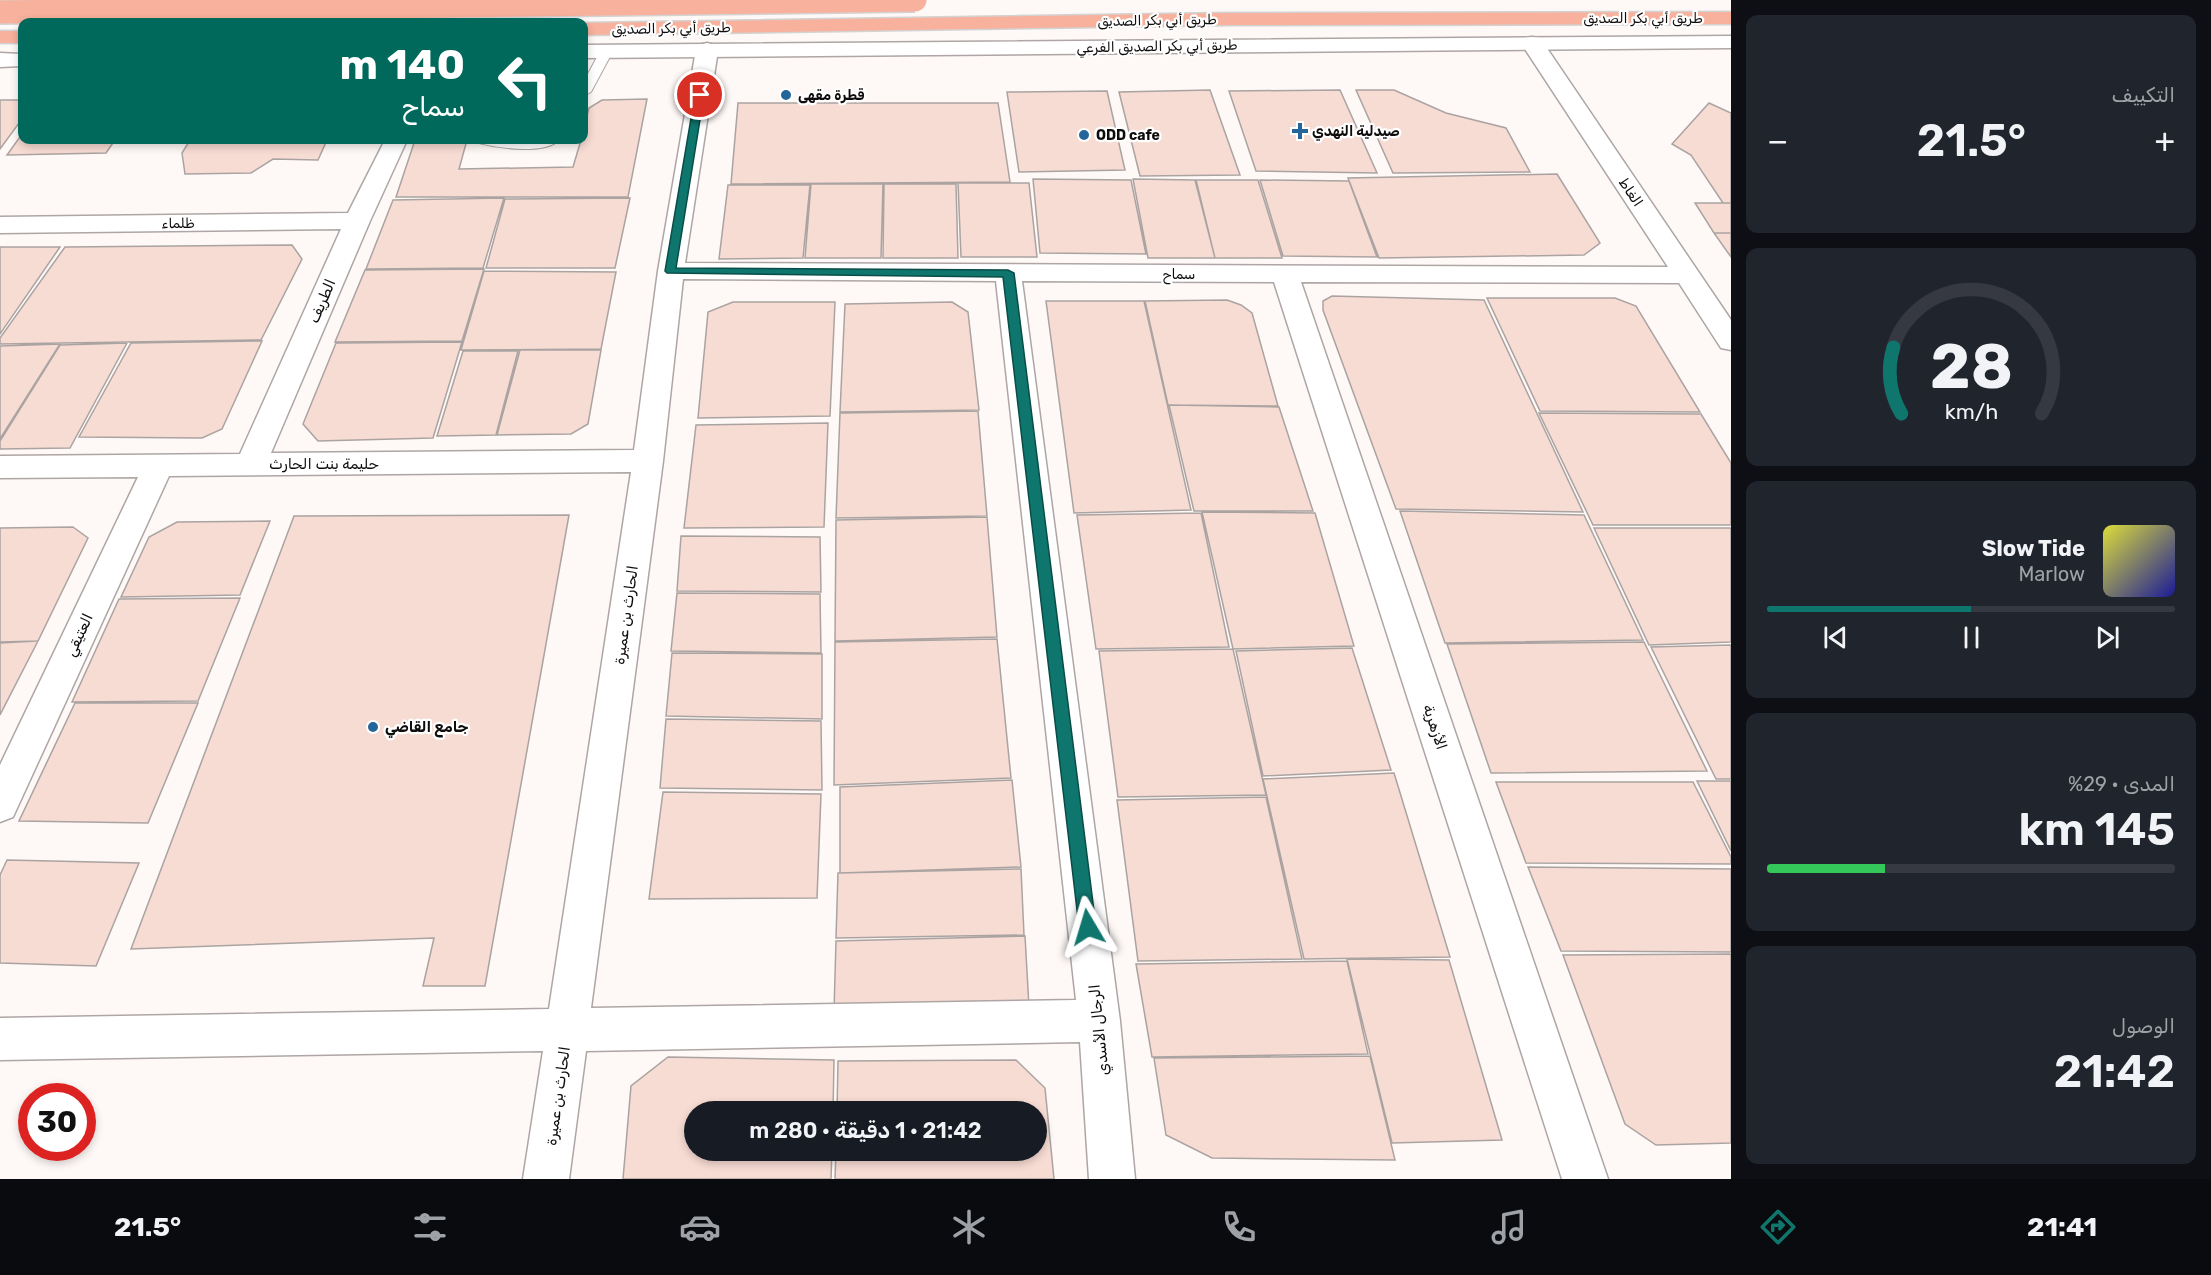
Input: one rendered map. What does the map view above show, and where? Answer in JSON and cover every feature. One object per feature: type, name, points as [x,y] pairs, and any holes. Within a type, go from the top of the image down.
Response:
[{"type":"main road","name":"طريق أبي بكر الصديق","points":[[0,12],[915,0]]},
{"type":"main road","name":"طريق أبي بكر الصديق","points":[[588,29],[1230,19],[1731,18]]},
{"type":"main road","points":[[0,37],[18,37]]},
{"type":"street","points":[[237,18],[241,13],[243,0]]},
{"type":"street","points":[[327,18],[330,12],[346,0]]},
{"type":"street","name":"طريق أبي بكر الصديق الفرعي","points":[[588,52],[1731,42]]},
{"type":"street","name":"الغاط","points":[[1532,43],[1731,341]]},
{"type":"street","name":"الحارث بن عميرة","points":[[546,1179],[648,461],[670,271],[707,51]]},
{"type":"street","points":[[0,60],[18,60]]},
{"type":"street","name":"الطريف","points":[[251,464],[357,221],[394,144]]},
{"type":"street","name":"ظلماء","points":[[0,225],[357,221]]},
{"type":"street","name":"سماح","points":[[670,271],[1687,275]]},
{"type":"street","name":"الرجال الأسدي","points":[[1008,273],[1099,1020],[1112,1179]]},
{"type":"street","name":"الأزهرية","points":[[1285,274],[1585,1179]]},
{"type":"street","name":"حليمة بنت الحارث","points":[[0,467],[648,461]]},
{"type":"street","name":"العتيقي","points":[[0,805],[159,465]]},
{"type":"street","points":[[0,1039],[1099,1020]]},
{"type":"lane","points":[[588,85],[607,51]]},
{"type":"building","points":[[1210,90],[1240,175],[1140,176],[1119,92]]},
{"type":"building","name":"صيدلية النهدي","points":[[1340,90],[1377,173],[1256,171],[1229,91]]},
{"type":"building","points":[[1356,90],[1394,90],[1446,113],[1506,128],[1530,172],[1393,173]]},
{"type":"building","points":[[1107,91],[1125,170],[1019,172],[1007,92]]},
{"type":"building","points":[[647,99],[628,197],[396,197],[414,144],[466,144],[459,169],[573,167],[580,144],[588,144],[589,108],[602,100]]},
{"type":"building","points":[[0,100],[18,100],[18,124],[0,149]]},
{"type":"building","points":[[738,103],[998,103],[1010,182],[731,184]]},
{"type":"building","points":[[1709,103],[1731,113],[1731,203],[1723,203],[1691,155],[1672,144]]},
{"type":"building","points":[[18,140],[18,144],[112,144],[106,153],[7,155]]},
{"type":"building","points":[[188,144],[325,144],[318,160],[273,159],[251,173],[185,174],[182,153]]},
{"type":"building","points":[[1557,174],[1600,243],[1584,255],[1379,258],[1348,178]]},
{"type":"building","points":[[1033,179],[1131,180],[1146,254],[1040,253]]},
{"type":"building","points":[[1133,179],[1195,180],[1215,258],[1148,258]]},
{"type":"building","points":[[1196,180],[1258,180],[1282,258],[1215,258]]},
{"type":"building","points":[[1260,180],[1349,181],[1377,257],[1283,256]]},
{"type":"building","points":[[958,183],[1029,183],[1037,257],[961,257]]},
{"type":"building","points":[[811,184],[883,184],[881,258],[805,258]]},
{"type":"building","points":[[884,184],[956,184],[958,258],[883,258]]},
{"type":"building","points":[[728,185],[810,185],[803,258],[719,259]]},
{"type":"building","points":[[504,198],[483,268],[366,269],[393,200]]},
{"type":"building","points":[[630,198],[615,268],[486,268],[505,199]]},
{"type":"building","points":[[1695,203],[1731,203],[1731,233],[1714,233]]},
{"type":"building","points":[[1714,233],[1731,233],[1731,257]]},
{"type":"building","points":[[292,245],[302,259],[261,340],[0,344],[0,338],[65,247]]},
{"type":"building","points":[[0,247],[60,247],[0,334]]},
{"type":"building","points":[[484,269],[462,341],[335,342],[365,270]]},
{"type":"building","points":[[484,271],[616,272],[601,349],[461,350]]},
{"type":"building","points":[[1332,296],[1484,300],[1583,512],[1396,509],[1323,310],[1323,301]]},
{"type":"building","points":[[1487,298],[1615,298],[1636,306],[1700,412],[1540,411]]},
{"type":"building","points":[[1227,300],[1241,305],[1252,313],[1278,406],[1168,405],[1145,301]]},
{"type":"building","points":[[1046,301],[1144,301],[1191,510],[1074,513]]},
{"type":"building","points":[[733,302],[835,302],[830,416],[698,418],[708,312]]},
{"type":"building","points":[[952,302],[968,312],[979,410],[840,412],[845,304]]},
{"type":"building","points":[[262,341],[222,429],[202,438],[79,437],[131,343]]},
{"type":"building","points":[[462,342],[433,438],[318,441],[303,424],[336,343]]},
{"type":"building","points":[[127,343],[70,448],[0,449],[0,441],[60,345]]},
{"type":"building","points":[[60,344],[0,439],[0,346]]},
{"type":"building","points":[[520,350],[601,350],[588,424],[571,434],[497,435]]},
{"type":"building","points":[[463,351],[518,351],[496,435],[437,436]]},
{"type":"building","points":[[1169,405],[1279,407],[1313,511],[1194,511]]},
{"type":"building","points":[[978,411],[987,516],[836,518],[840,413]]},
{"type":"building","points":[[1539,413],[1701,414],[1731,463],[1731,525],[1593,525]]},
{"type":"building","points":[[828,423],[824,527],[684,528],[696,425]]},
{"type":"building","points":[[1400,511],[1584,515],[1643,640],[1445,643]]},
{"type":"building","points":[[1202,512],[1315,513],[1354,646],[1233,649]]},
{"type":"building","points":[[1201,513],[1229,647],[1096,649],[1077,515]]},
{"type":"building","name":"جامع القاضي","points":[[569,515],[485,986],[423,986],[434,938],[131,949],[294,516]]},
{"type":"building","points":[[987,517],[997,637],[835,641],[836,520]]},
{"type":"building","points":[[270,521],[240,595],[121,597],[149,537],[177,522]]},
{"type":"building","points":[[73,527],[88,538],[38,641],[0,642],[0,528]]},
{"type":"building","points":[[1594,528],[1731,528],[1731,642],[1649,645]]},
{"type":"building","points":[[681,536],[820,537],[821,592],[677,591]]},
{"type":"building","points":[[677,593],[820,594],[821,653],[671,651]]},
{"type":"building","points":[[240,598],[198,701],[72,702],[119,599]]},
{"type":"building","points":[[997,639],[1011,778],[834,785],[835,642]]},
{"type":"building","points":[[38,641],[0,715],[0,643]]},
{"type":"building","points":[[1644,642],[1707,771],[1491,773],[1447,644]]},
{"type":"building","points":[[1731,645],[1731,779],[1716,779],[1651,647]]},
{"type":"building","points":[[1352,648],[1391,770],[1263,776],[1236,651]]},
{"type":"building","points":[[1233,649],[1266,795],[1118,797],[1099,651]]},
{"type":"building","points":[[672,653],[822,654],[822,719],[666,716]]},
{"type":"building","points":[[75,703],[198,703],[148,823],[19,821]]},
{"type":"building","points":[[666,719],[821,721],[822,790],[660,788]]},
{"type":"building","points":[[1394,773],[1450,957],[1304,959],[1263,779]]},
{"type":"building","points":[[1012,780],[1021,867],[840,873],[840,787]]},
{"type":"building","points":[[1697,781],[1731,781],[1731,851]]},
{"type":"building","points":[[1496,782],[1693,782],[1731,857],[1731,864],[1526,863]]},
{"type":"building","points":[[663,792],[821,794],[817,898],[649,899]]},
{"type":"building","points":[[1266,797],[1302,959],[1138,961],[1117,800]]},
{"type":"building","points":[[7,860],[139,863],[96,966],[0,963],[0,875]]},
{"type":"building","points":[[1528,867],[1731,869],[1731,952],[1561,951]]},
{"type":"building","points":[[1021,869],[1024,935],[836,938],[838,873]]},
{"type":"building","points":[[1025,936],[1029,1007],[834,1011],[836,941]]},
{"type":"building","points":[[1731,954],[1731,1143],[1656,1145],[1625,1124],[1563,955]]},
{"type":"building","points":[[1347,959],[1449,960],[1502,1140],[1392,1143]]},
{"type":"building","points":[[1347,961],[1368,1054],[1152,1057],[1136,964]]},
{"type":"building","points":[[1370,1056],[1395,1160],[1212,1158],[1166,1135],[1154,1058]]},
{"type":"building","points":[[668,1057],[834,1060],[833,1101],[684,1101],[684,1161],[832,1161],[831,1179],[623,1179],[631,1086]]},
{"type":"building","points":[[1016,1060],[1045,1088],[1046,1101],[837,1101],[838,1061]]},
{"type":"building","points":[[1047,1108],[1054,1179],[835,1179],[836,1161],[1047,1161]]},
{"type":"place","name":"قطرة مقهى","points":[[786,95]]},
{"type":"place","name":"صيدلية النهدي","points":[[1300,131]]},
{"type":"place","name":"ODD cafe","points":[[1084,135]]},
{"type":"place","name":"جامع القاضي","points":[[373,727]]},
{"type":"route","points":[[700,95],[670,271],[1008,273],[1088,927]]}]
